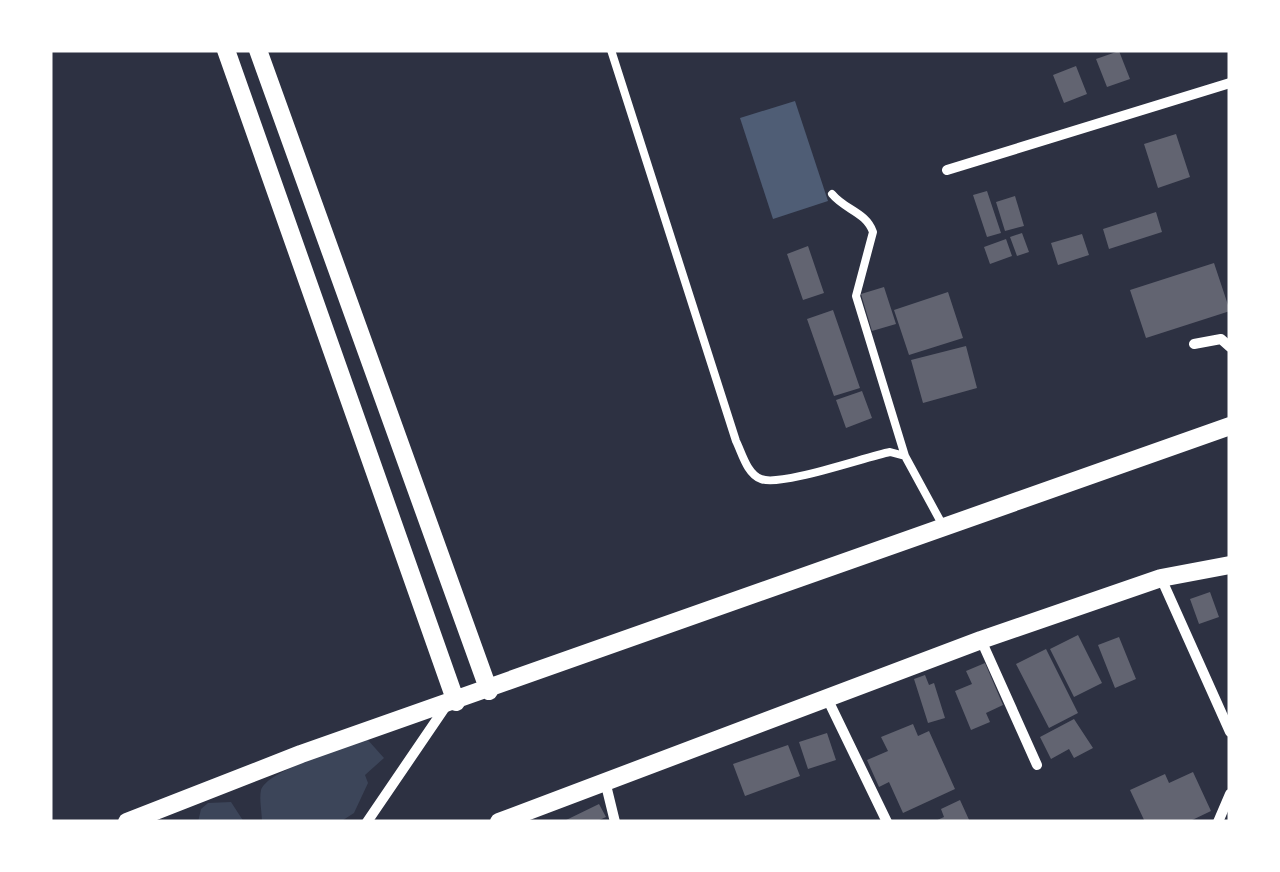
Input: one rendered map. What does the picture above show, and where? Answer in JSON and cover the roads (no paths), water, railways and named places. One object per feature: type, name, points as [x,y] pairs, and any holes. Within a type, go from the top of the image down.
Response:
[{"type":"street","points":[[226,50],[451,704]]},
{"type":"street","points":[[258,50],[489,690]]},
{"type":"street","points":[[947,170],[1230,83]]},
{"type":"street","points":[[1194,344],[1221,339],[1230,347]]},
{"type":"street","points":[[127,822],[300,754],[451,704],[1230,426]]},
{"type":"street","points":[[499,822],[981,640],[1161,578],[1230,565]]},
{"type":"street","points":[[1161,578],[1230,732]]},
{"type":"street","points":[[981,640],[1037,765]]},
{"type":"street","points":[[827,698],[886,822]]},
{"type":"street","points":[[367,822],[451,704]]},
{"type":"street","points":[[605,781],[614,822]]},
{"type":"street","points":[[1218,822],[1230,794]]},
{"type":"lane","points":[[611,50],[736,441],[752,474],[763,481],[890,452],[905,456]]},
{"type":"lane","points":[[832,194],[842,206],[860,213],[874,232],[856,296],[905,456],[944,528]]}]
